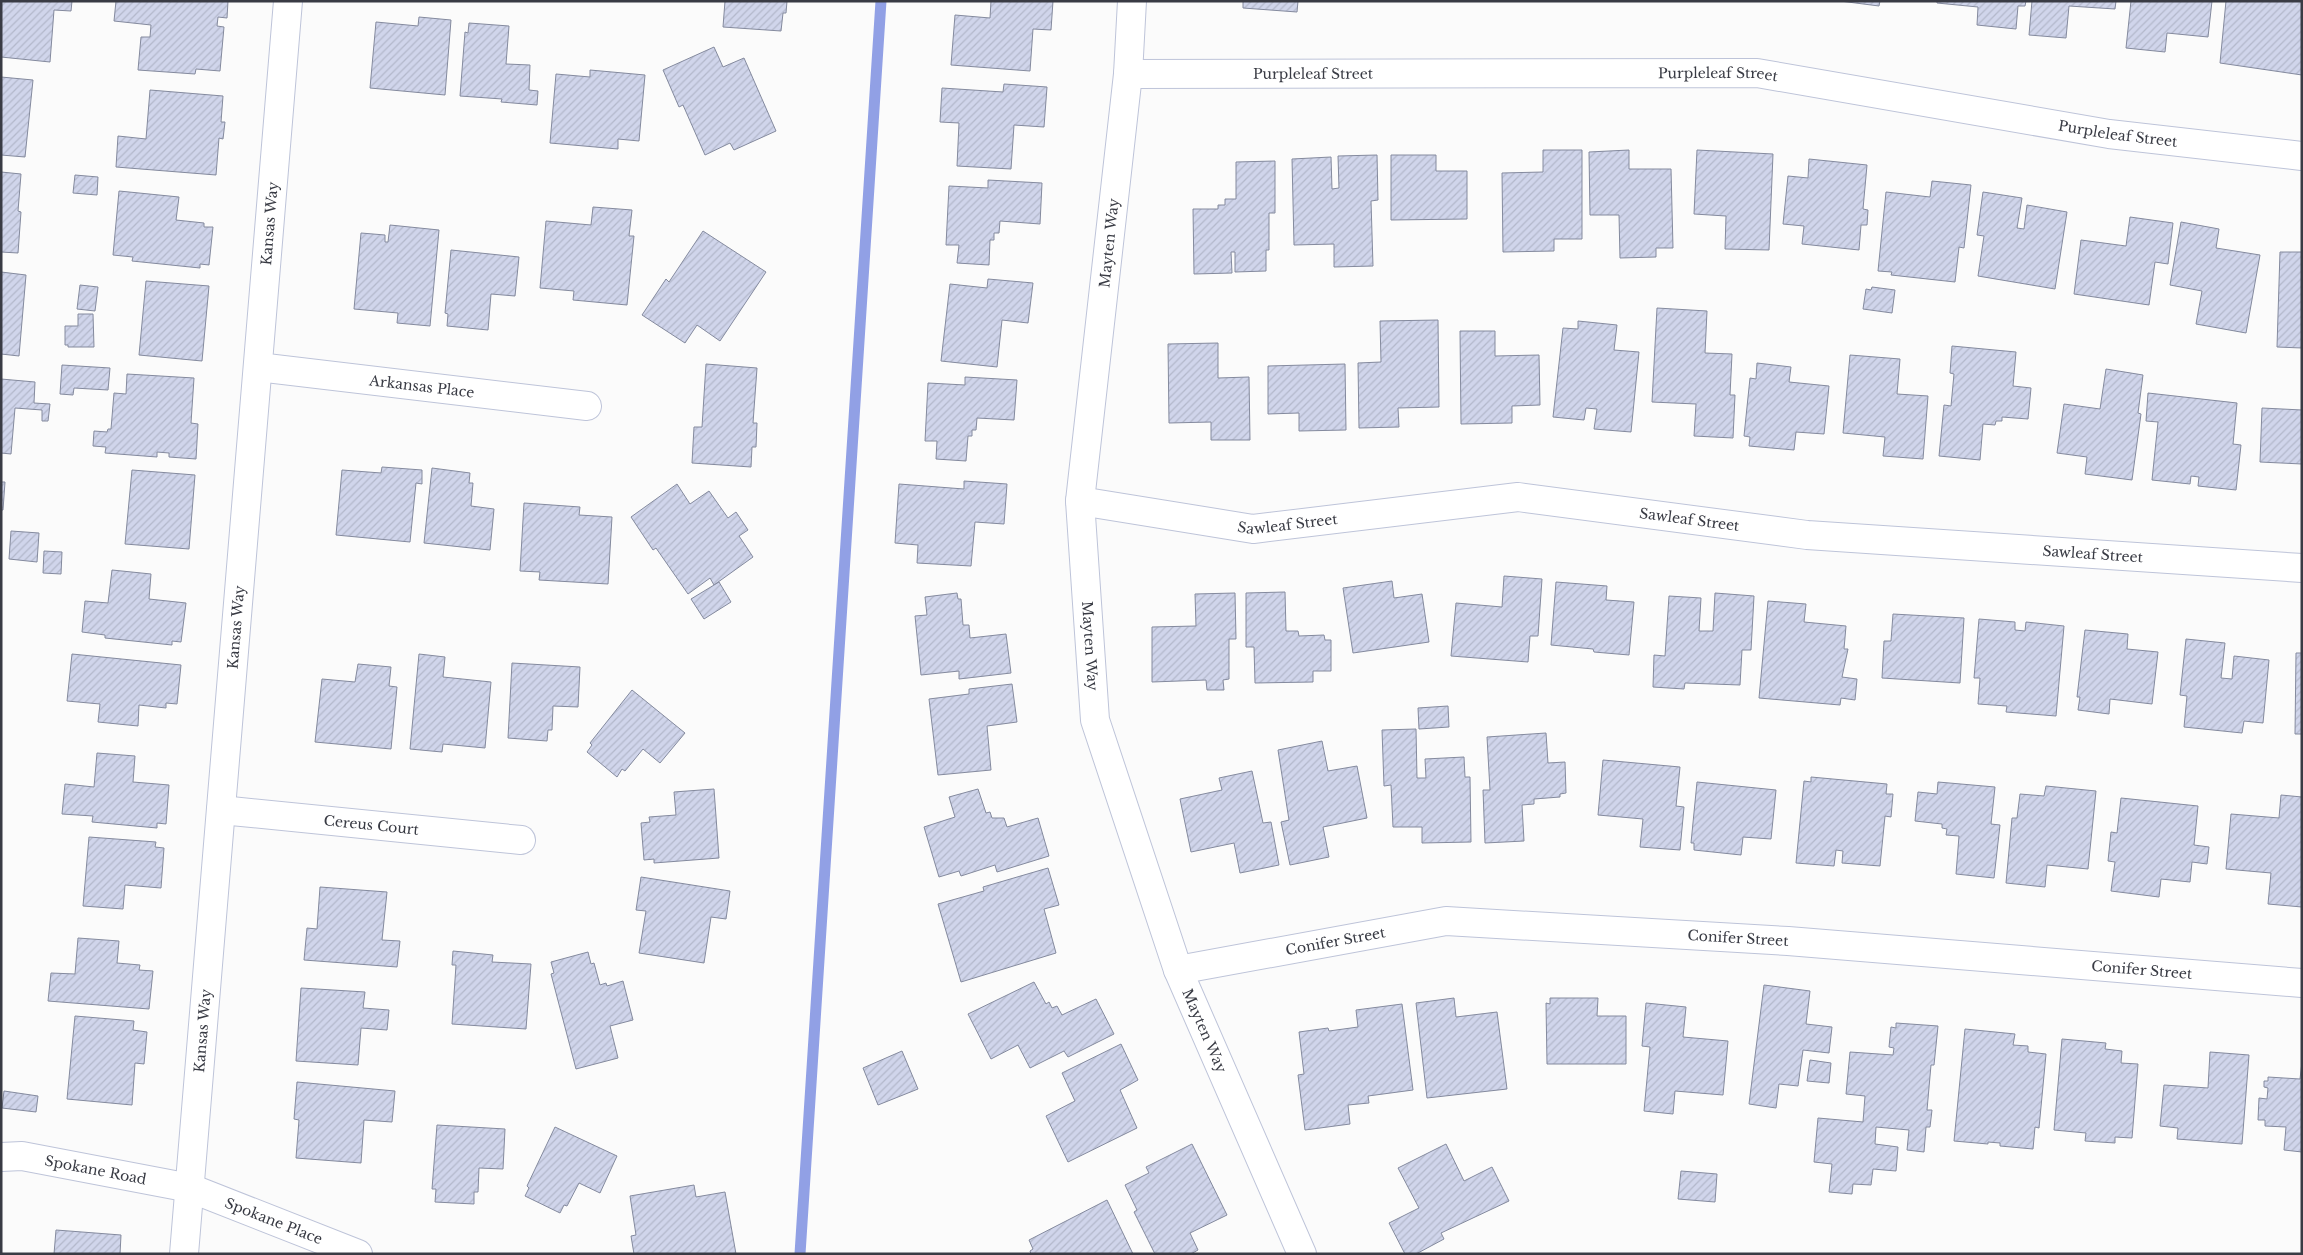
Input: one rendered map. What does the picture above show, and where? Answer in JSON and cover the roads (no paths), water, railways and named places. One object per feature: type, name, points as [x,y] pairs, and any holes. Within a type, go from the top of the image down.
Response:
[{"type":"street","name":"Kansas Way","points":[[184,1254],[288,1]]},
{"type":"street","name":"Mayten Way","points":[[1132,1],[1128,74],[1080,501],[1095,720],[1178,970],[1302,1254]]},
{"type":"street","name":"Purpleleaf Street","points":[[1128,74],[1757,73],[2109,134],[2302,156]]},
{"type":"street","name":"Arkansas Place","points":[[258,366],[587,406]]},
{"type":"street","name":"Sawleaf Street","points":[[1080,501],[1253,529],[1518,497],[1807,535],[2302,568]]},
{"type":"street","name":"Cereus Court","points":[[221,810],[521,840]]},
{"type":"street","name":"Conifer Street","points":[[1178,970],[1446,921],[1788,941],[2302,983]]},
{"type":"street","name":"Spokane Road","points":[[1,1157],[22,1156],[190,1188]]},
{"type":"street","name":"Spokane Place","points":[[190,1188],[358,1254]]},
{"type":"waterway","points":[[800,1254],[881,1]]}]
